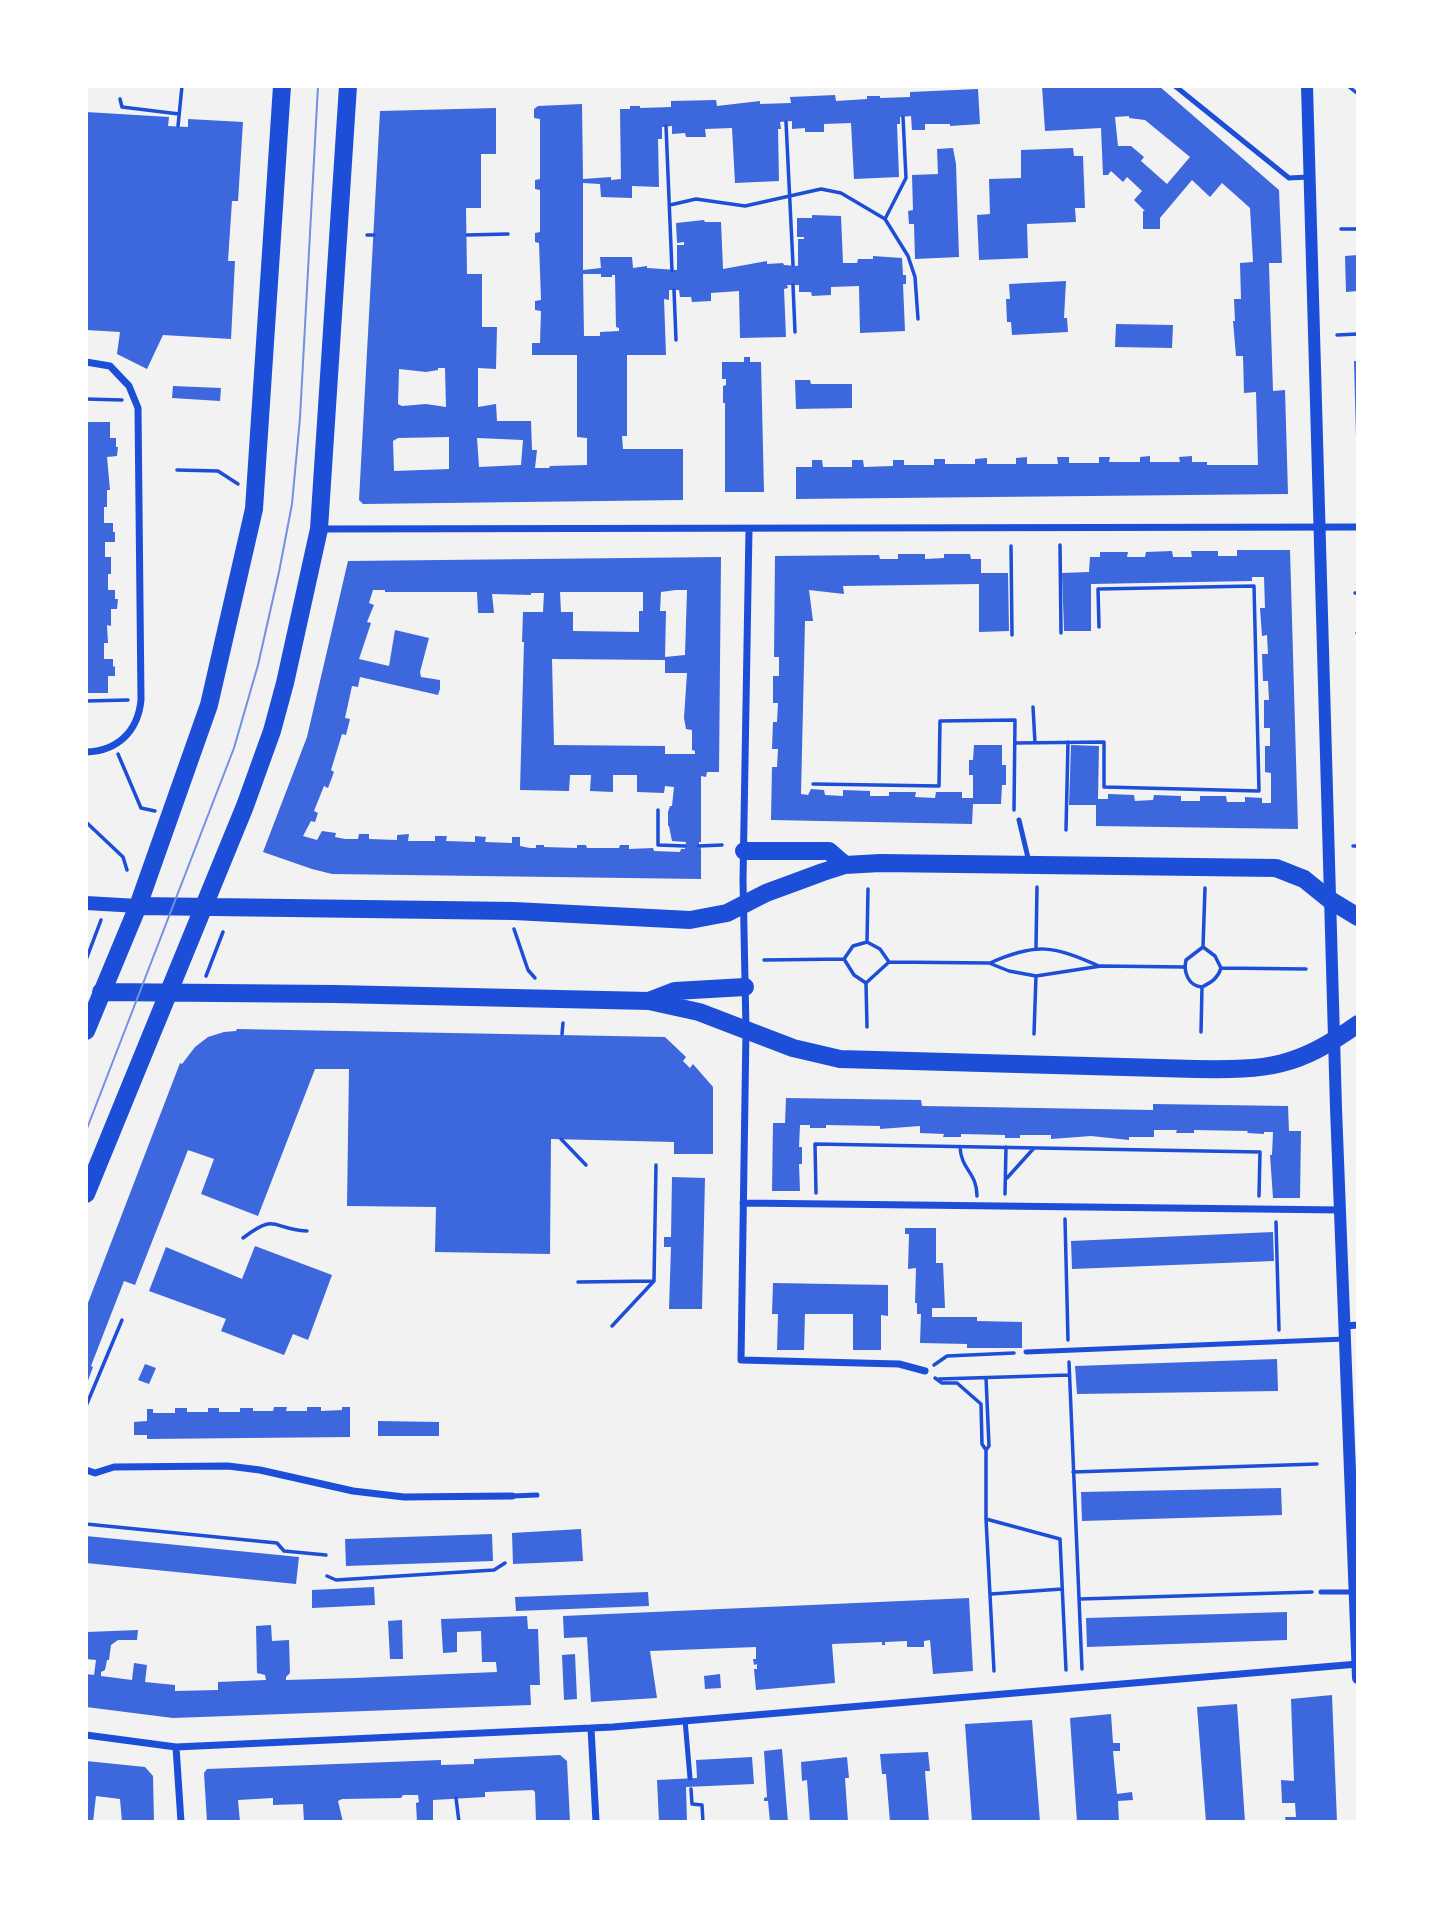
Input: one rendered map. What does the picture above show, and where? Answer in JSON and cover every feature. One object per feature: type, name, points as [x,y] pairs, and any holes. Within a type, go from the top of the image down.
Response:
[{"type":"main road","points":[[86,1031],[93,993],[138,906],[209,705],[254,509],[282,86]]},
{"type":"main road","points":[[86,1194],[245,806],[272,731],[285,682],[319,529],[348,86]]},
{"type":"main road","points":[[744,851],[829,851],[845,865]]},
{"type":"main road","points":[[86,903],[203,908],[513,911],[690,920],[727,913],[766,893],[845,865],[880,863],[1276,868],[1304,879],[1330,900],[1358,917]]},
{"type":"main road","points":[[649,1001],[676,991],[745,987]]},
{"type":"main road","points":[[93,993],[649,1001],[699,1012],[793,1048],[840,1059],[1217,1069],[1274,1066],[1296,1060],[1334,1041],[1358,1024]]},
{"type":"street","points":[[1307,86],[1334,1041],[1358,1678]]},
{"type":"street","points":[[86,362],[110,366],[129,386],[135,400],[139,424],[141,700],[140,712],[132,729],[114,746],[86,752]]},
{"type":"street","points":[[319,529],[1358,527]]},
{"type":"street","points":[[749,529],[743,906],[746,1030],[741,1360],[899,1364],[925,1371]]},
{"type":"street","points":[[743,1203],[1340,1210]]},
{"type":"street","points":[[1345,1332],[1358,1325]]},
{"type":"street","points":[[86,1470],[95,1474],[114,1467],[228,1466],[260,1470],[353,1491],[404,1497],[512,1496]]},
{"type":"street","points":[[86,1735],[176,1747],[591,1728],[1358,1665]]},
{"type":"street","points":[[591,1728],[597,1822]]},
{"type":"street","points":[[176,1747],[181,1822]]},
{"type":"lane","points":[[1175,86],[1289,178],[1309,177]]},
{"type":"lane","points":[[1016,818],[1030,865]]},
{"type":"lane","points":[[1026,1352],[1279,1341],[1345,1332]]},
{"type":"lane","points":[[512,1496],[537,1495]]},
{"type":"lane","points":[[1321,1592],[1355,1592]]},
{"type":"lane","points":[[685,1720],[690,1778]]},
{"type":"path","points":[[178,126],[181,86]]},
{"type":"path","points":[[1348,86],[1358,94]]},
{"type":"path","points":[[120,99],[122,107],[179,114]]},
{"type":"path","points":[[885,219],[906,178],[903,117]]},
{"type":"path","points":[[786,122],[793,265]]},
{"type":"path","points":[[666,127],[672,271]]},
{"type":"path","points":[[670,205],[696,199],[745,206],[821,189],[841,193],[885,219],[908,256],[915,277],[918,319]]},
{"type":"path","points":[[1341,229],[1358,229]]},
{"type":"path","points":[[467,235],[508,234]]},
{"type":"path","points":[[367,235],[374,235]]},
{"type":"path","points":[[793,285],[795,332]]},
{"type":"path","points":[[674,290],[676,340]]},
{"type":"path","points":[[1337,335],[1358,334]]},
{"type":"path","points":[[86,399],[135,400]]},
{"type":"path","points":[[177,470],[218,471],[239,485]]},
{"type":"path","points":[[1060,545],[1061,633]]},
{"type":"path","points":[[1010,546],[1012,635]]},
{"type":"path","points":[[1015,743],[1104,742],[1104,787],[1259,791],[1254,586],[1098,589],[1099,627]]},
{"type":"path","points":[[86,701],[141,700]]},
{"type":"path","points":[[1033,707],[1035,743]]},
{"type":"path","points":[[813,784],[939,786],[940,721],[1015,720],[1016,818]]},
{"type":"path","points":[[1066,830],[1068,742]]},
{"type":"path","points":[[114,746],[141,808],[170,814]]},
{"type":"path","points":[[658,810],[658,845],[685,846]]},
{"type":"path","points":[[86,822],[123,857],[127,870]]},
{"type":"path","points":[[699,846],[722,845]]},
{"type":"path","points":[[1036,947],[1037,887]]},
{"type":"path","points":[[1203,947],[1205,888]]},
{"type":"path","points":[[867,942],[868,889]]},
{"type":"path","points":[[86,960],[101,920]]},
{"type":"path","points":[[514,929],[528,970],[535,978]]},
{"type":"path","points":[[206,976],[223,932]]},
{"type":"path","points":[[844,960],[853,946],[867,942],[880,949],[889,962]]},
{"type":"path","points":[[989,963],[1036,947],[1071,953],[1101,966]]},
{"type":"path","points":[[1203,947],[1190,955],[1184,967],[1193,984],[1202,987],[1216,979],[1221,968]]},
{"type":"path","points":[[1203,947],[1215,956],[1221,968]]},
{"type":"path","points":[[764,960],[844,960]]},
{"type":"path","points":[[844,960],[854,975],[866,983]]},
{"type":"path","points":[[867,1027],[866,983],[889,962],[989,963],[1009,971],[1036,976],[1101,966],[1184,967]]},
{"type":"path","points":[[1221,968],[1306,969]]},
{"type":"path","points":[[1034,1034],[1036,976]]},
{"type":"path","points":[[1201,1032],[1202,987]]},
{"type":"path","points":[[562,1034],[563,1023]]},
{"type":"path","points":[[561,1139],[586,1166]]},
{"type":"path","points":[[816,1192],[815,1144],[1260,1152],[1259,1194]]},
{"type":"path","points":[[960,1147],[961,1160],[977,1181],[977,1205]]},
{"type":"path","points":[[1005,1205],[1006,1147]]},
{"type":"path","points":[[1005,1180],[1034,1148]]},
{"type":"path","points":[[612,1326],[654,1281],[656,1165]]},
{"type":"path","points":[[1064,1206],[1082,1668]]},
{"type":"path","points":[[1275,1209],[1279,1341]]},
{"type":"path","points":[[243,1238],[260,1225],[270,1222],[295,1231],[307,1231]]},
{"type":"path","points":[[655,1242],[664,1241]]},
{"type":"path","points":[[578,1282],[654,1281]]},
{"type":"path","points":[[86,1406],[122,1320]]},
{"type":"path","points":[[947,1356],[1026,1352]]},
{"type":"path","points":[[937,1379],[1069,1375]]},
{"type":"path","points":[[986,1378],[989,1446],[986,1450],[986,1519],[994,1671]]},
{"type":"path","points":[[942,1383],[957,1382],[981,1404],[982,1444],[986,1450]]},
{"type":"path","points":[[1073,1472],[1317,1464]]},
{"type":"path","points":[[986,1519],[1060,1539],[1066,1670]]},
{"type":"path","points":[[86,1524],[277,1543],[284,1551],[326,1555]]},
{"type":"path","points":[[327,1576],[336,1580],[494,1570],[505,1563]]},
{"type":"path","points":[[990,1594],[1062,1588]]},
{"type":"path","points":[[1080,1599],[1321,1592]]},
{"type":"path","points":[[690,1787],[692,1804],[702,1805],[703,1822]]},
{"type":"path","points":[[456,1798],[459,1822]]},
{"type":"building","points":[[1042,86],[1159,86],[1279,190],[1282,263],[1269,263],[1270,299],[1273,391],[1285,390],[1288,494],[796,499],[796,467],[812,467],[812,460],[822,460],[823,467],[852,467],[852,460],[863,460],[864,467],[893,466],[893,460],[904,460],[904,465],[934,465],[934,459],[945,459],[945,464],[975,464],[975,459],[987,458],[987,464],[1016,464],[1016,458],[1027,457],[1027,464],[1058,464],[1057,457],[1069,457],[1069,463],[1099,463],[1099,457],[1110,457],[1109,462],[1140,462],[1140,457],[1150,456],[1150,462],[1180,462],[1179,457],[1192,456],[1192,462],[1207,462],[1207,465],[1258,465],[1256,392],[1244,393],[1243,356],[1236,356],[1233,321],[1234,299],[1241,299],[1240,263],[1253,262],[1250,208],[1222,183],[1210,197],[1192,180],[1160,218],[1160,229],[1143,229],[1145,211],[1134,200],[1142,191],[1127,177],[1123,182],[1111,171],[1108,175],[1103,175],[1101,128],[1045,131]],"holes":[[[1115,117],[1145,120],[1190,157],[1167,184],[1141,161],[1144,157],[1131,146],[1118,146]]]},
{"type":"building","points":[[978,89],[980,124],[925,124],[925,130],[912,130],[911,116],[900,117],[900,124],[897,124],[899,177],[854,179],[851,123],[824,124],[824,132],[805,132],[805,128],[792,129],[792,121],[780,122],[781,129],[778,129],[779,181],[735,183],[732,128],[705,129],[706,137],[686,137],[685,133],[672,134],[672,126],[662,127],[662,139],[658,139],[659,187],[632,186],[632,198],[601,197],[600,184],[583,183],[583,270],[601,268],[600,257],[632,257],[633,268],[647,266],[677,270],[677,245],[684,245],[684,242],[677,243],[676,223],[704,220],[721,222],[723,269],[767,261],[767,264],[798,266],[798,239],[804,237],[797,237],[797,218],[812,218],[812,215],[841,216],[843,263],[857,263],[858,259],[873,259],[873,256],[902,258],[903,275],[906,275],[906,284],[903,284],[905,331],[860,333],[859,286],[831,287],[831,295],[812,296],[811,292],[799,292],[799,285],[787,285],[788,288],[784,289],[786,337],[740,338],[739,291],[711,293],[711,301],[692,302],[691,297],[680,297],[679,290],[669,290],[669,300],[664,299],[666,355],[627,355],[627,436],[622,436],[623,449],[683,449],[683,500],[363,504],[359,500],[380,111],[496,108],[496,154],[481,154],[481,208],[466,208],[467,274],[482,274],[482,327],[497,327],[496,369],[478,368],[478,407],[496,404],[497,421],[531,421],[532,450],[537,450],[535,468],[549,468],[587,465],[587,438],[577,437],[577,355],[532,355],[532,343],[540,343],[541,311],[535,310],[535,301],[541,300],[539,243],[535,242],[535,233],[540,232],[540,190],[535,189],[535,180],[540,179],[540,119],[534,118],[534,109],[538,106],[582,104],[583,179],[611,177],[611,180],[621,179],[620,109],[630,109],[630,106],[671,107],[671,101],[716,100],[717,106],[760,101],[760,104],[791,103],[790,97],[835,95],[836,101],[867,99],[867,96],[910,97],[910,92]],"holes":[[[583,274],[601,274],[601,277],[615,275],[616,327],[619,331],[600,332],[600,336],[584,336]],[[445,368],[446,407],[398,404],[399,369],[426,372]],[[449,437],[449,469],[394,471],[393,441],[398,438]],[[477,438],[523,440],[521,465],[479,467]]]},
{"type":"building","points":[[86,112],[169,117],[168,126],[188,127],[188,119],[243,122],[238,201],[232,201],[228,261],[235,261],[231,339],[163,335],[147,369],[117,354],[120,332],[86,330]]},
{"type":"building","points":[[953,148],[956,164],[959,257],[915,259],[914,224],[909,224],[908,211],[913,210],[912,175],[938,174],[937,149]]},
{"type":"building","points":[[1073,148],[1074,156],[1083,156],[1085,208],[1075,208],[1076,222],[1027,224],[1028,258],[979,260],[977,215],[990,214],[989,179],[1021,178],[1021,150]]},
{"type":"building","points":[[1358,255],[1358,291],[1346,292],[1345,256]]},
{"type":"building","points":[[1066,281],[1064,318],[1067,318],[1068,332],[1012,335],[1011,322],[1007,322],[1006,299],[1010,299],[1009,284]]},
{"type":"building","points":[[1116,324],[1173,325],[1172,348],[1115,347]]},
{"type":"building","points":[[744,357],[750,357],[750,362],[761,362],[764,492],[725,492],[723,386],[726,385],[726,379],[722,379],[722,362],[744,362]]},
{"type":"building","points":[[1354,361],[1358,361],[1358,437],[1356,437]]},
{"type":"building","points":[[795,380],[810,380],[811,384],[852,384],[852,408],[796,409]]},
{"type":"building","points":[[173,386],[221,388],[220,401],[172,398]]},
{"type":"building","points":[[86,422],[110,422],[110,438],[116,438],[118,447],[117,456],[107,457],[110,490],[107,490],[107,507],[104,507],[104,523],[113,523],[115,532],[115,542],[105,542],[105,557],[111,557],[108,590],[115,590],[115,599],[118,599],[117,609],[111,609],[111,626],[107,625],[108,643],[104,643],[104,659],[113,659],[113,667],[115,666],[115,676],[108,676],[108,693],[86,693]]},
{"type":"building","points":[[1237,550],[1290,550],[1298,829],[1096,826],[1096,805],[1069,805],[1071,745],[1099,746],[1098,799],[1108,799],[1108,794],[1134,795],[1135,801],[1153,800],[1154,795],[1181,796],[1181,801],[1200,801],[1200,796],[1226,796],[1227,802],[1245,802],[1245,797],[1262,798],[1262,803],[1271,803],[1271,773],[1265,772],[1265,746],[1270,746],[1270,728],[1264,728],[1264,700],[1269,700],[1268,681],[1263,681],[1262,654],[1268,654],[1267,635],[1262,636],[1260,608],[1265,608],[1264,577],[1252,577],[1252,581],[1091,584],[1091,631],[1064,631],[1062,573],[1089,572],[1090,557],[1100,557],[1100,552],[1128,552],[1127,557],[1145,557],[1146,552],[1172,551],[1173,557],[1192,557],[1191,551],[1218,551],[1218,556],[1237,556]]},
{"type":"building","points":[[898,554],[925,554],[925,559],[944,558],[944,554],[970,554],[971,559],[981,559],[981,573],[1008,573],[1009,631],[979,632],[979,584],[843,586],[844,594],[809,590],[813,621],[805,621],[801,794],[808,795],[811,789],[824,790],[825,795],[843,796],[843,790],[870,791],[870,796],[889,796],[889,792],[916,792],[915,797],[935,798],[936,792],[962,792],[962,798],[973,798],[973,775],[969,775],[969,760],[973,760],[974,745],[1002,745],[1006,785],[1002,785],[1001,804],[973,804],[972,824],[771,820],[772,767],[777,767],[778,749],[772,749],[773,722],[777,722],[778,703],[773,703],[773,676],[779,676],[779,657],[774,657],[775,556],[879,555],[880,559],[898,559]]},
{"type":"building","points":[[721,557],[719,772],[707,772],[706,777],[701,776],[701,879],[332,874],[263,852],[307,737],[348,561]],"holes":[[[373,590],[477,592],[478,613],[494,613],[492,594],[544,593],[543,612],[523,612],[520,790],[569,791],[570,775],[591,775],[590,791],[613,792],[613,775],[637,775],[637,792],[664,793],[665,786],[674,787],[672,806],[668,812],[668,826],[672,841],[686,842],[685,849],[680,852],[654,851],[653,848],[629,849],[629,845],[620,845],[619,848],[536,845],[536,848],[530,848],[520,846],[520,837],[512,837],[512,843],[485,842],[486,837],[475,836],[475,842],[446,841],[447,836],[435,836],[435,841],[408,841],[409,834],[397,835],[397,840],[369,839],[369,834],[359,834],[358,839],[345,839],[335,837],[336,833],[322,831],[317,840],[303,836],[311,821],[315,822],[318,813],[314,811],[324,786],[328,788],[334,772],[331,770],[342,734],[346,735],[350,719],[345,718],[352,686],[358,687],[360,677],[438,695],[440,689],[440,680],[421,677],[429,638],[395,630],[389,666],[359,659],[371,623],[367,622],[374,605],[369,603]],[[687,590],[685,655],[665,657],[666,611],[660,611],[661,592]],[[560,592],[643,592],[639,632],[573,631],[573,612],[561,612]],[[552,659],[665,660],[665,673],[687,673],[684,718],[686,729],[692,730],[692,750],[695,754],[665,754],[665,746],[554,745]]]},
{"type":"building","points":[[237,1029],[665,1037],[686,1057],[683,1061],[690,1068],[693,1064],[713,1087],[713,1154],[674,1154],[674,1142],[551,1139],[550,1254],[435,1252],[436,1207],[347,1206],[349,1069],[315,1069],[258,1216],[201,1194],[214,1159],[188,1150],[135,1285],[124,1281],[91,1366],[93,1367],[86,1386],[86,1308],[180,1063],[208,1037]]},
{"type":"building","points":[[786,1098],[921,1100],[922,1106],[1153,1110],[1153,1104],[1288,1106],[1289,1131],[1301,1131],[1300,1198],[1273,1198],[1270,1155],[1273,1132],[1264,1134],[1194,1130],[1194,1133],[1176,1133],[1177,1130],[1154,1130],[1154,1137],[1129,1137],[1129,1140],[1091,1136],[1051,1139],[1051,1135],[1005,1138],[1005,1135],[961,1134],[961,1137],[943,1137],[944,1134],[920,1133],[920,1126],[880,1129],[880,1126],[826,1125],[826,1128],[810,1128],[810,1125],[800,1125],[800,1191],[772,1191],[773,1123],[785,1123]]},
{"type":"building","points":[[672,1177],[705,1178],[702,1309],[669,1309],[671,1247],[664,1247],[664,1237],[671,1237]]},
{"type":"building","points":[[905,1228],[936,1228],[936,1263],[943,1263],[945,1308],[932,1308],[932,1317],[977,1317],[977,1321],[1022,1322],[1022,1348],[967,1348],[967,1344],[920,1343],[921,1314],[917,1314],[915,1303],[916,1268],[908,1269],[909,1234],[905,1234]]},
{"type":"building","points":[[1273,1232],[1274,1261],[1072,1269],[1071,1241]]},
{"type":"building","points":[[255,1246],[332,1275],[308,1340],[293,1334],[284,1355],[221,1331],[226,1319],[149,1291],[166,1247],[242,1279]]},
{"type":"building","points":[[773,1283],[888,1285],[888,1316],[881,1315],[881,1350],[853,1350],[853,1314],[805,1314],[804,1350],[777,1350],[778,1314],[772,1314]]},
{"type":"building","points":[[1277,1359],[1278,1391],[1077,1394],[1075,1366]]},
{"type":"building","points":[[145,1364],[156,1368],[149,1384],[138,1380]]},
{"type":"building","points":[[274,1407],[287,1407],[286,1411],[307,1411],[307,1407],[321,1407],[321,1411],[350,1407],[350,1437],[147,1439],[147,1435],[134,1435],[134,1422],[147,1421],[147,1409],[153,1409],[153,1413],[175,1413],[175,1408],[187,1408],[187,1412],[208,1412],[208,1408],[219,1408],[219,1412],[240,1412],[240,1408],[273,1411]]},
{"type":"building","points":[[378,1421],[439,1422],[439,1436],[378,1436]]},
{"type":"building","points":[[1281,1488],[1282,1515],[1082,1521],[1081,1492]]},
{"type":"building","points":[[581,1529],[583,1561],[513,1564],[512,1533]]},
{"type":"building","points":[[492,1534],[493,1561],[346,1566],[345,1539]]},
{"type":"building","points":[[86,1536],[299,1557],[296,1584],[86,1563]]},
{"type":"building","points":[[374,1587],[375,1605],[312,1608],[312,1590]]},
{"type":"building","points":[[648,1592],[649,1606],[516,1611],[515,1597]]},
{"type":"building","points":[[969,1598],[973,1671],[933,1674],[930,1640],[924,1641],[924,1647],[907,1647],[907,1641],[885,1642],[885,1645],[882,1645],[882,1642],[832,1644],[835,1683],[756,1690],[754,1669],[757,1669],[757,1664],[754,1665],[753,1659],[756,1659],[756,1647],[650,1651],[657,1698],[591,1702],[587,1637],[564,1638],[563,1616]]},
{"type":"building","points":[[1287,1612],[1287,1640],[1087,1647],[1086,1618]]},
{"type":"building","points":[[527,1616],[528,1629],[538,1629],[540,1685],[530,1685],[531,1705],[173,1718],[86,1707],[86,1674],[94,1675],[96,1660],[86,1659],[87,1632],[138,1630],[137,1640],[118,1640],[111,1645],[109,1660],[101,1676],[132,1680],[134,1663],[147,1665],[145,1682],[175,1685],[175,1691],[218,1690],[218,1682],[266,1680],[265,1675],[257,1673],[256,1626],[271,1625],[272,1641],[289,1640],[290,1673],[286,1680],[354,1678],[497,1672],[496,1662],[482,1662],[481,1631],[457,1632],[457,1652],[443,1653],[441,1619]]},
{"type":"building","points":[[402,1620],[403,1659],[390,1659],[388,1621]]},
{"type":"building","points":[[575,1654],[577,1699],[564,1700],[562,1655]]},
{"type":"building","points":[[720,1674],[721,1688],[705,1689],[704,1676]]},
{"type":"building","points":[[1332,1695],[1337,1822],[1286,1822],[1285,1817],[1296,1817],[1295,1803],[1282,1803],[1281,1780],[1294,1781],[1291,1699]]},
{"type":"building","points":[[1237,1704],[1245,1822],[1206,1822],[1197,1707]]},
{"type":"building","points":[[1111,1714],[1113,1743],[1120,1743],[1120,1751],[1113,1751],[1117,1794],[1132,1792],[1133,1800],[1118,1801],[1119,1822],[1077,1822],[1070,1718]]},
{"type":"building","points":[[1032,1720],[1040,1822],[972,1822],[965,1724]]},
{"type":"building","points":[[782,1749],[788,1822],[770,1822],[768,1801],[764,1801],[767,1797],[764,1751]]},
{"type":"building","points":[[928,1752],[930,1771],[925,1771],[929,1822],[890,1822],[886,1774],[882,1774],[880,1754]]},
{"type":"building","points":[[560,1755],[567,1761],[570,1822],[536,1822],[533,1790],[485,1792],[485,1797],[433,1800],[433,1822],[417,1822],[418,1795],[403,1795],[401,1798],[342,1799],[338,1801],[343,1822],[304,1822],[303,1804],[273,1805],[273,1798],[238,1800],[240,1822],[207,1822],[204,1773],[207,1769],[441,1760],[441,1765],[474,1764],[474,1759]]},
{"type":"building","points":[[752,1757],[754,1784],[686,1787],[687,1822],[659,1822],[657,1780],[697,1778],[696,1760]]},
{"type":"building","points":[[847,1757],[849,1778],[845,1778],[848,1822],[810,1822],[807,1780],[802,1781],[801,1762]]},
{"type":"building","points":[[86,1761],[145,1767],[153,1776],[154,1822],[122,1822],[120,1799],[96,1796],[93,1822],[86,1822]]},
{"type":"tram line","points":[[86,1131],[234,748],[258,665],[279,572],[292,504],[300,418],[318,86]]}]
